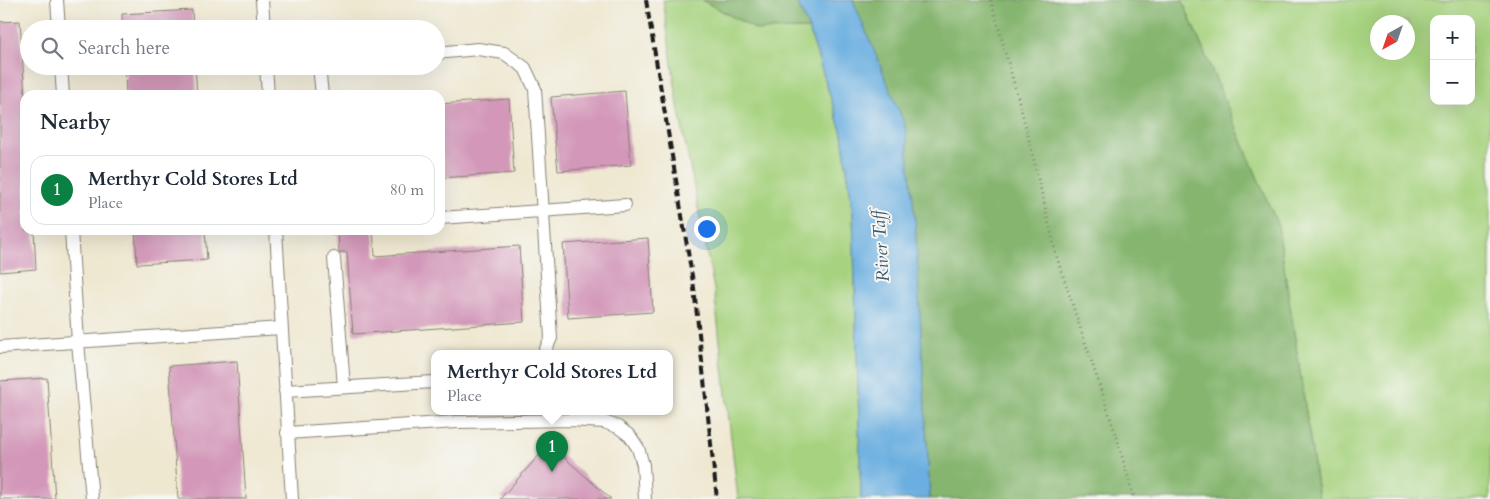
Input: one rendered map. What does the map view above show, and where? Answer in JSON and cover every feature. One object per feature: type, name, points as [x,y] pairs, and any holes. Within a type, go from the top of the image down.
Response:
[{"type":"lane","points":[[57,0],[58,20]]},
{"type":"lane","points":[[262,0],[263,20]]},
{"type":"lane","points":[[445,52],[478,49],[504,54],[525,68],[535,89],[550,338],[545,350]]},
{"type":"lane","points":[[62,75],[63,90]]},
{"type":"lane","points":[[267,75],[268,90]]},
{"type":"lane","points":[[320,75],[321,90]]},
{"type":"lane","points":[[445,218],[625,205]]},
{"type":"lane","points":[[71,235],[78,342],[92,499]]},
{"type":"lane","points":[[276,235],[292,499]]},
{"type":"lane","points":[[334,258],[344,387]]},
{"type":"lane","points":[[0,347],[281,328]]},
{"type":"lane","points":[[285,391],[431,382]]},
{"type":"lane","points":[[288,434],[457,422],[570,420],[604,422],[618,427],[630,436],[638,448],[643,465],[645,499]]},
{"type":"path","points":[[991,0],[1027,130],[1057,258],[1117,438],[1134,499]]},
{"type":"green space","points":[[663,0],[702,0],[757,30],[809,29],[842,134],[853,213],[861,499],[738,499],[714,289],[678,106]]},
{"type":"green space","points":[[702,0],[796,0],[809,29],[757,30]]},
{"type":"green space","points":[[853,0],[1182,0],[1278,226],[1319,499],[930,499],[926,429]]},
{"type":"green space","points":[[1182,0],[1490,0],[1490,499],[1319,499],[1278,226]]},
{"type":"water","name":"River Taff","points":[[796,0],[853,0],[905,125],[915,219],[930,499],[861,499],[853,213],[842,134],[809,29]]},
{"type":"building","points":[[192,10],[193,20],[122,20],[122,14]]},
{"type":"building","points":[[20,21],[20,75],[24,75],[25,90],[20,90],[20,235],[34,235],[36,269],[0,272],[0,22]]},
{"type":"building","points":[[125,75],[196,75],[197,90],[126,90]]},
{"type":"building","points":[[625,91],[631,165],[558,171],[551,97]]},
{"type":"building","points":[[509,99],[514,173],[445,178],[445,104]]},
{"type":"building","points":[[135,235],[205,235],[207,260],[137,264]]},
{"type":"building","points":[[338,235],[373,235],[375,256],[519,246],[524,322],[353,334],[347,252],[339,252]]},
{"type":"building","points":[[648,238],[653,312],[568,318],[563,244]]},
{"type":"building","points":[[237,361],[246,499],[178,499],[169,366]]},
{"type":"building","points":[[47,378],[55,499],[0,499],[0,381]]},
{"type":"building","points":[[549,444],[611,499],[500,499]]},
{"type":"railway","points":[[646,0],[694,288],[717,499]]},
{"type":"place","name":"Merthyr Cold Stores Ltd","points":[[552,472]]}]
